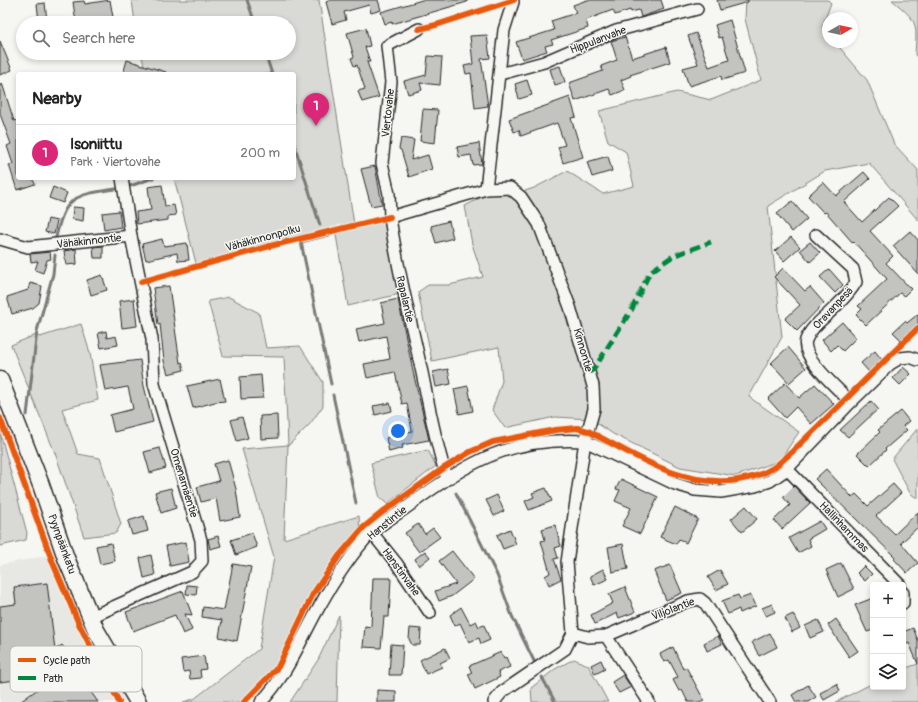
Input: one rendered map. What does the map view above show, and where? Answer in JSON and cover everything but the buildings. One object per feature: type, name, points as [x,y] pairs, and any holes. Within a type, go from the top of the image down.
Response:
[{"type":"main road","name":"Pyynpäänkatu","points":[[0,380],[41,485],[66,558],[105,646]]},
{"type":"main road","name":"Pyynpäänkatu","points":[[132,692],[138,702]]},
{"type":"street","points":[[390,217],[486,189],[504,30],[512,2]]},
{"type":"street","name":"Hippulanvahe","points":[[500,74],[544,62],[616,31],[697,9]]},
{"type":"street","name":"Viertovahe","points":[[390,217],[389,194],[382,163],[391,82],[387,46],[419,29]]},
{"type":"street","points":[[122,180],[131,236]]},
{"type":"street","name":"Kinnontie","points":[[486,189],[510,188],[521,197],[539,224],[570,307],[593,386],[594,409],[584,441],[567,562],[573,633]]},
{"type":"street","name":"Rapalantie","points":[[390,217],[396,260],[421,370],[429,414],[447,478]]},
{"type":"street","name":"Oravanpesä","points":[[816,235],[853,269],[856,282],[850,293],[813,328],[805,340],[806,350],[812,362],[851,402]]},
{"type":"street","name":"Vähäkinnontie","points":[[0,239],[28,247],[131,236],[141,282]]},
{"type":"street","name":"Omenamäentie","points":[[91,617],[192,572],[202,560],[201,540],[154,384],[152,339],[141,282]]},
{"type":"street","points":[[584,441],[675,484],[695,490],[721,492],[755,486],[770,481],[787,469],[851,402],[890,364],[900,358],[910,357],[918,360]]},
{"type":"street","name":"Hanstintie","points":[[261,702],[283,675],[329,591],[372,533],[447,478],[474,462],[507,450],[558,441],[584,441]]},
{"type":"street","name":"Hallinhammas","points":[[787,469],[897,582]]},
{"type":"street","name":"Hanstinvahe","points":[[372,533],[397,564],[430,613]]},
{"type":"street","name":"Viljolantie","points":[[573,633],[588,637],[606,636],[688,601],[700,599],[705,603],[770,702]]},
{"type":"street","points":[[494,702],[502,692],[566,649],[573,633]]},
{"type":"street","points":[[606,636],[649,702]]},
{"type":"shaded area","points":[[132,0],[319,0],[354,224],[384,217],[400,294],[348,306],[335,229],[197,267],[175,180],[296,180],[296,72],[146,72],[143,60],[296,60],[296,16],[134,16]]},
{"type":"shaded area","points":[[746,0],[828,0],[831,3],[828,12],[822,12],[822,48],[840,48],[867,80],[894,144],[918,170],[918,220],[869,163],[825,171],[768,206],[782,337],[749,397],[799,432],[779,461],[736,476],[680,467],[613,434],[591,419],[555,417],[505,428],[492,410],[502,381],[499,347],[432,361],[418,292],[428,285],[449,285],[483,277],[472,244],[465,206],[497,189],[519,193],[534,188],[567,171],[603,194],[634,186],[626,152],[608,141],[599,111],[677,92],[711,100],[761,80],[745,19]]},
{"type":"shaded area","points":[[892,0],[918,0],[918,58],[915,55],[916,35],[914,23],[907,13]]},
{"type":"shaded area","points":[[229,297],[259,313],[266,348],[300,346],[323,382],[323,406],[310,424],[288,446],[284,539],[359,516],[360,535],[341,558],[316,597],[281,668],[259,692],[245,702],[183,702],[194,699],[259,649],[274,557],[242,449],[288,445],[284,357],[223,356],[208,301]]},
{"type":"shaded area","points":[[81,324],[90,353],[98,400],[62,409],[78,454],[100,458],[121,524],[116,533],[84,537],[55,453],[11,345],[36,335],[40,337]]},
{"type":"shaded area","points":[[918,428],[918,499],[910,493],[892,459]]},
{"type":"shaded area","points":[[0,432],[27,533],[26,540],[0,546]]},
{"type":"shaded area","points":[[428,450],[436,466],[387,504],[380,498],[371,463]]},
{"type":"shaded area","points":[[60,553],[90,633],[97,646],[10,646],[10,692],[122,692],[128,702],[0,702],[0,565]]},
{"type":"shaded area","points":[[339,615],[337,702],[290,702],[318,660]]},
{"type":"shaded area","points":[[574,659],[588,665],[608,702],[532,702],[531,688],[555,669]]},
{"type":"shaded area","points":[[918,664],[918,702],[836,702],[870,685],[870,690],[906,690],[906,668]]},
{"type":"waterway","points":[[247,0],[253,16]]},
{"type":"waterway","points":[[267,60],[271,72]]},
{"type":"waterway","points":[[296,150],[320,225]]},
{"type":"waterway","points":[[130,186],[147,180]]},
{"type":"waterway","points":[[55,241],[63,215],[67,206],[73,200],[90,193],[116,189]]},
{"type":"waterway","points":[[329,235],[301,242],[331,384]]},
{"type":"waterway","points":[[27,415],[37,331],[53,274],[55,255]]},
{"type":"waterway","points":[[333,395],[356,503]]},
{"type":"waterway","points":[[456,493],[497,575],[512,616],[534,661]]},
{"type":"waterway","points":[[542,677],[555,702]]},
{"type":"marked path","points":[[589,372],[594,369],[632,309],[650,272],[673,256],[711,242]]},
{"type":"cycle path","points":[[419,29],[514,0]]},
{"type":"cycle path","name":"Vähäkinnonpolku","points":[[141,282],[270,246],[390,217]]},
{"type":"cycle path","points":[[244,702],[278,667],[313,594],[339,556],[364,527],[444,468],[470,452],[493,442],[555,430],[577,428],[588,431],[642,460],[678,475],[717,481],[738,480],[751,477],[765,473],[780,463],[918,328]]},
{"type":"cycle path","points":[[0,418],[53,563],[79,624],[90,646]]},
{"type":"cycle path","points":[[114,692],[119,702]]},
{"type":"place","name":"Isoniittu","points":[[316,126]]}]
